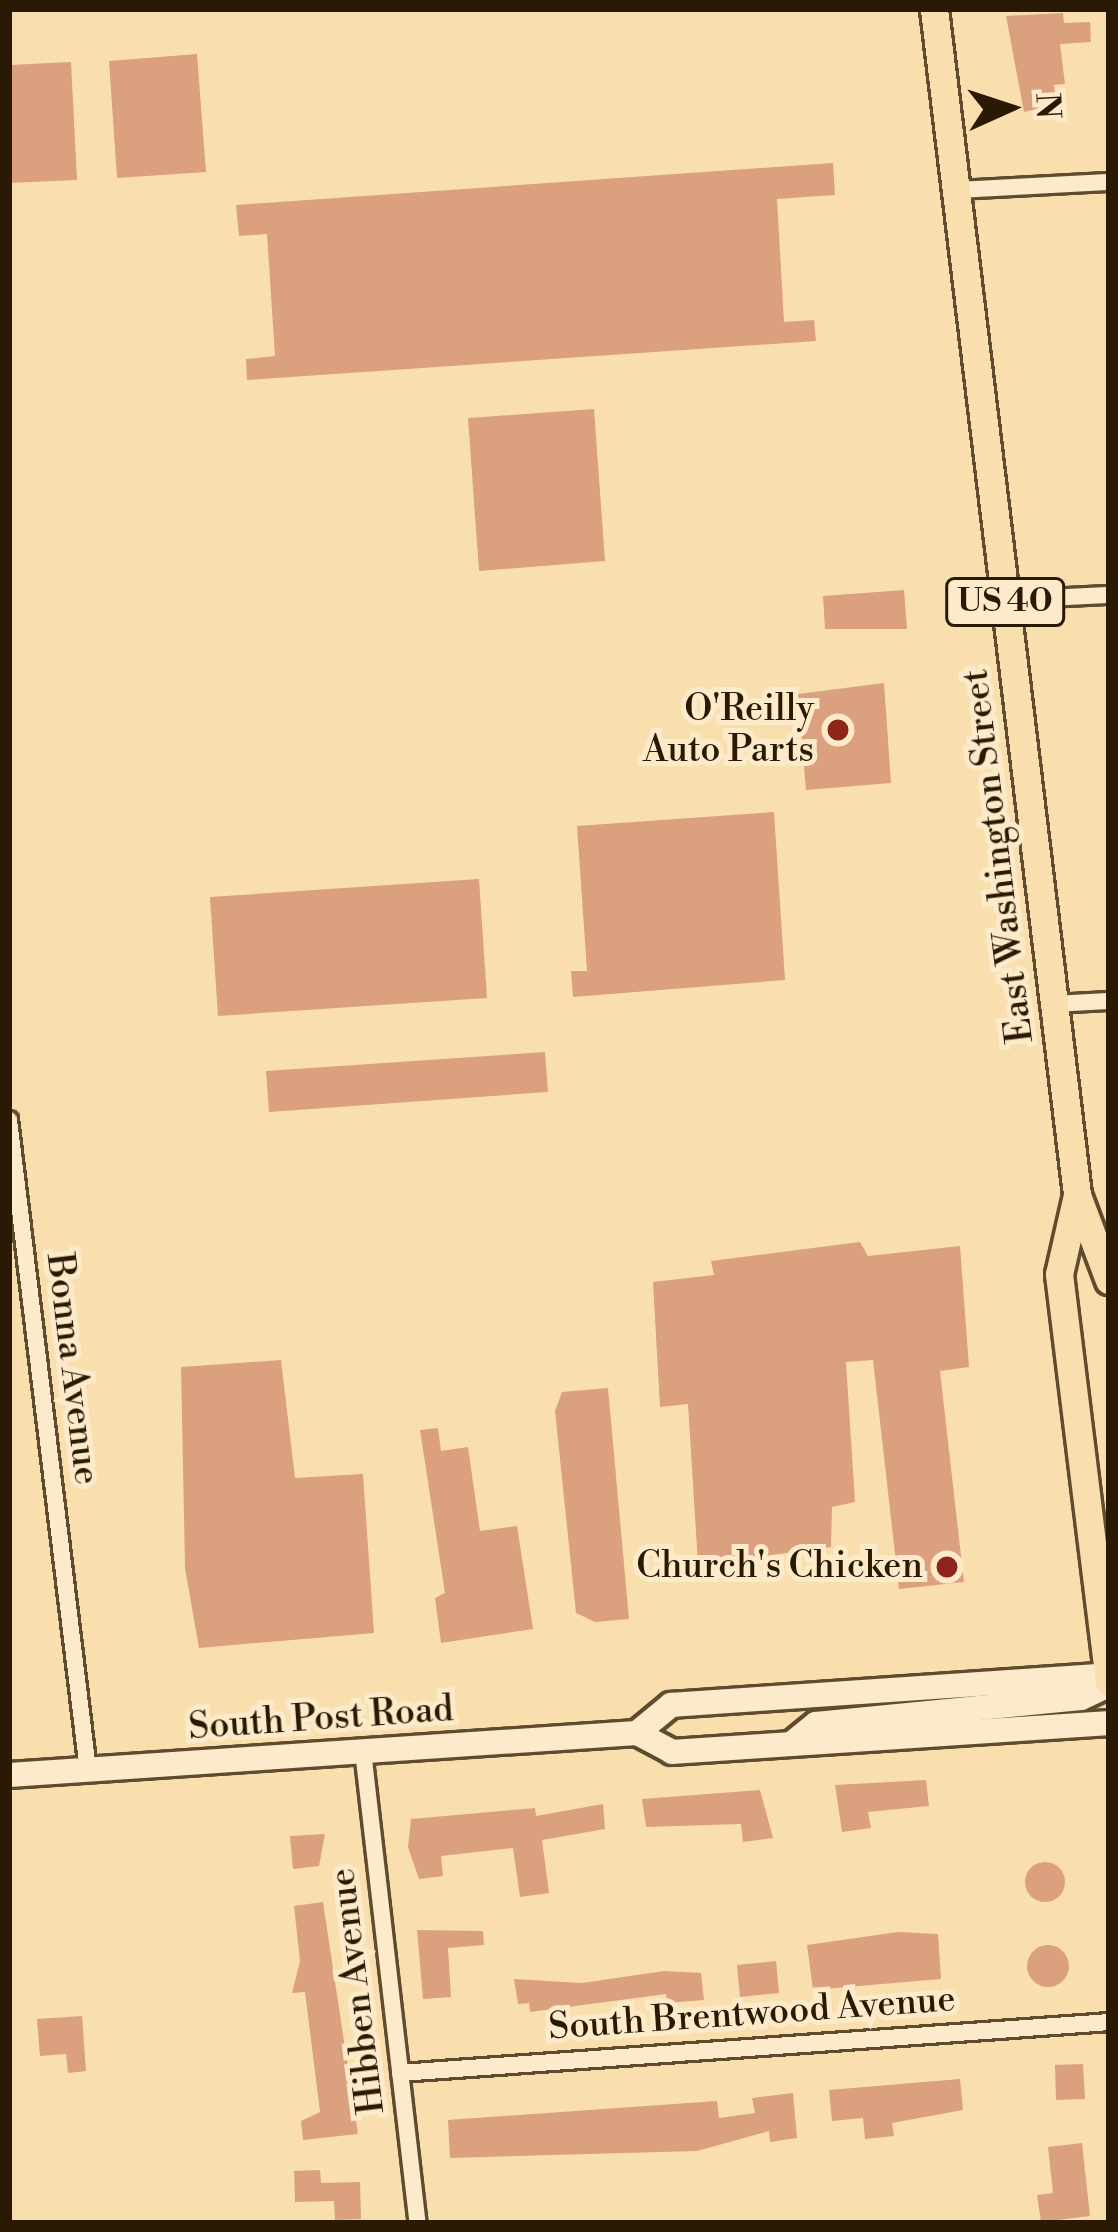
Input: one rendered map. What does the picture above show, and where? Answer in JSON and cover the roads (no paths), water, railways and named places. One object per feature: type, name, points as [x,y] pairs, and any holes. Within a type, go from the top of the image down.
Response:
[{"type":"main road","name":"East Washington Street","points":[[934,9],[1077,1195],[1109,1280]]},
{"type":"main road","name":"East Washington Street","points":[[1077,1195],[1058,1274],[1109,1679]]},
{"type":"main road","name":"South Post Road","points":[[637,1733],[671,1705],[1109,1679]]},
{"type":"main road","points":[[791,1744],[816,1724],[1081,1698],[1109,1679]]},
{"type":"main road","name":"South Post Road","points":[[9,1775],[637,1733],[672,1752],[1109,1723]]},
{"type":"street","points":[[956,190],[1109,182]]},
{"type":"street","points":[[1005,601],[1109,595]]},
{"type":"street","points":[[1052,1004],[1109,1001]]},
{"type":"street","name":"Bonna Avenue","points":[[9,1120],[16,1234],[88,1770]]},
{"type":"street","name":"Hibben Avenue","points":[[363,1751],[418,2223]]},
{"type":"street","name":"South Brentwood Avenue","points":[[400,2073],[1109,2022]]},
{"type":"place","name":"O'Reilly Auto Parts","points":[[838,730]]},
{"type":"place","name":"Church's Chicken","points":[[947,1567]]}]
